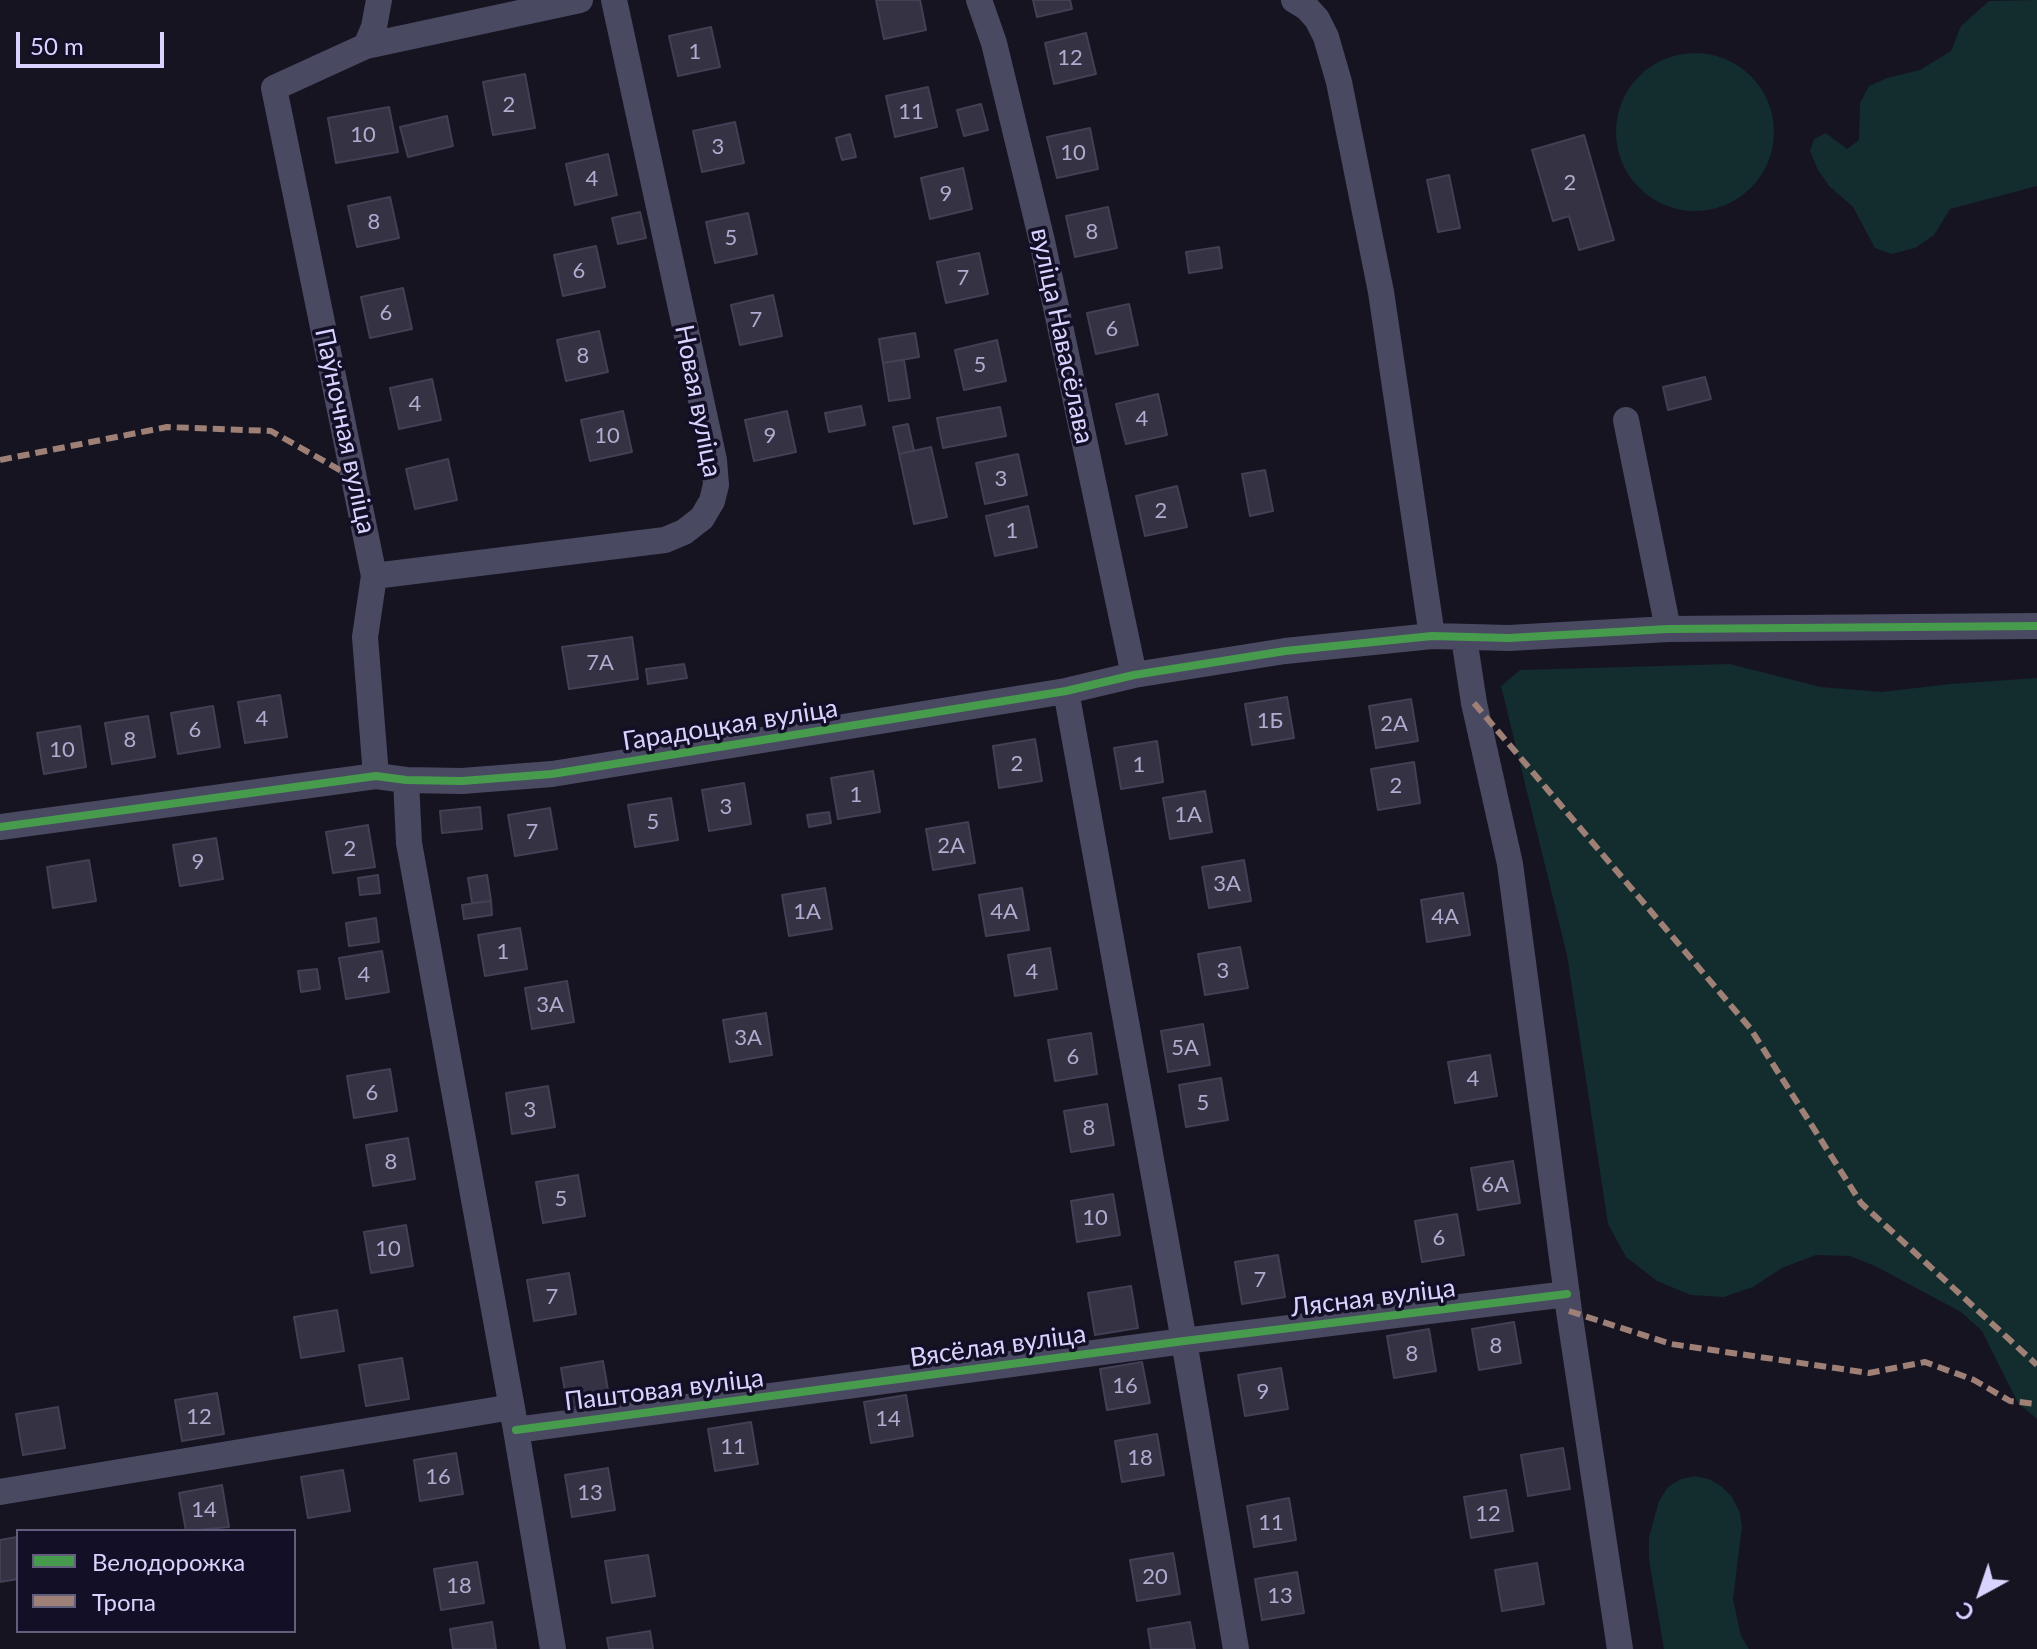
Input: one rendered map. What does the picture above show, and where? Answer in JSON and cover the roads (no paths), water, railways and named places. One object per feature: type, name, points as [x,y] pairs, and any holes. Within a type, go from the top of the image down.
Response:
[{"type":"street","points":[[366,46],[374,27],[379,0]]},
{"type":"street","points":[[366,46],[580,0]]},
{"type":"street","name":"Новая вуліца","points":[[374,576],[665,540],[684,532],[702,518],[712,501],[716,485],[714,460],[614,0]]},
{"type":"street","name":"вуліца Навасёлава","points":[[979,0],[994,43],[1042,241],[1134,675]]},
{"type":"street","points":[[1294,0],[1317,19],[1326,37],[1339,82],[1381,292],[1432,636]]},
{"type":"street","name":"Паўночная вуліца","points":[[366,46],[274,88],[374,576],[365,637],[376,776]]},
{"type":"street","points":[[1626,420],[1668,629]]},
{"type":"street","name":"Гарадоцкая вуліца","points":[[0,827],[376,776],[462,781],[552,774],[1066,691],[1134,675],[1285,651],[1432,636],[1524,638],[1668,629],[2037,626]]},
{"type":"street","points":[[1464,638],[1474,703],[1510,864],[1567,1294],[1620,1649]]},
{"type":"street","points":[[1066,691],[1184,1341],[1236,1649]]},
{"type":"street","points":[[406,780],[409,843],[553,1649]]},
{"type":"street","name":"Лясная вуліца","points":[[1184,1341],[1567,1294]]},
{"type":"street","name":"Вясёлая вуліца","points":[[818,1390],[1184,1341]]},
{"type":"street","name":"Паштовая вуліца","points":[[0,1492],[514,1418],[818,1390]]}]
